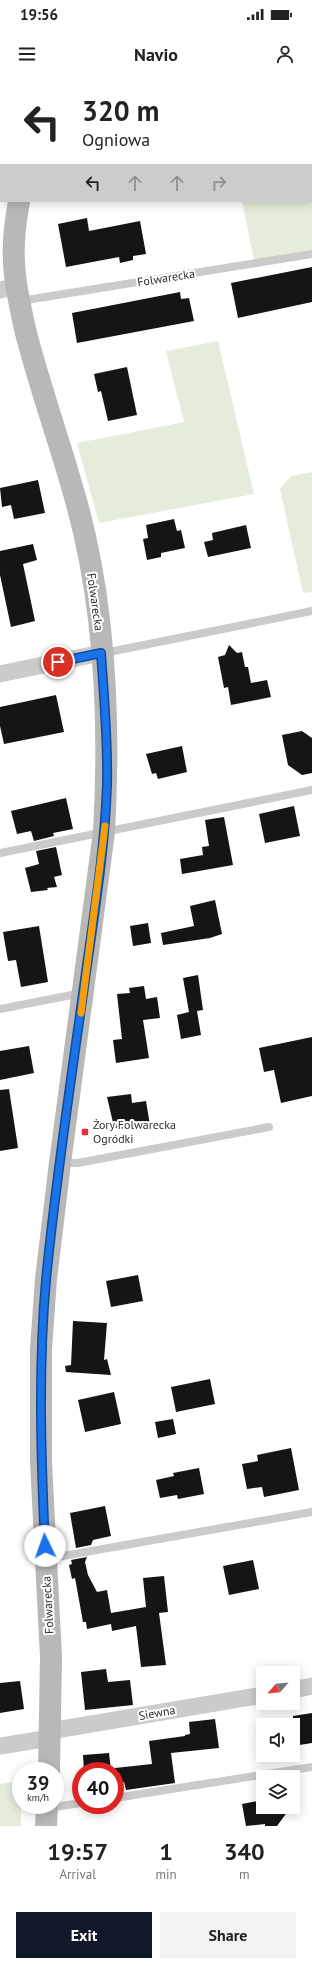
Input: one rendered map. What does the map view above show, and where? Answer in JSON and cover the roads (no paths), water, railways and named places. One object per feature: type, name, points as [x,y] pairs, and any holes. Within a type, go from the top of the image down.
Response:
[{"type":"street","name":"Folwarecka","points":[[19,202],[14,243],[12,292],[78,509],[94,581],[105,710],[107,775],[104,832],[60,1163],[46,1279],[41,1349],[41,1462],[51,1657],[49,1762]]},
{"type":"street","points":[[0,674],[101,653]]},
{"type":"street","points":[[300,1689],[312,1686]]},
{"type":"street","name":"Siewna","points":[[0,1746],[50,1735],[256,1696]]},
{"type":"lane","name":"Folwarecka","points":[[12,292],[312,254]]},
{"type":"lane","points":[[101,653],[312,612]]},
{"type":"lane","points":[[0,853],[312,790]]},
{"type":"lane","points":[[0,1009],[83,993]]},
{"type":"lane","points":[[60,1163],[78,1163],[269,1127]]},
{"type":"lane","points":[[46,1559],[312,1512]]},
{"type":"lane","points":[[124,1797],[312,1767]]},
{"type":"place","name":"Żory Folwarecka Ogródki","points":[[85,1132]]}]
